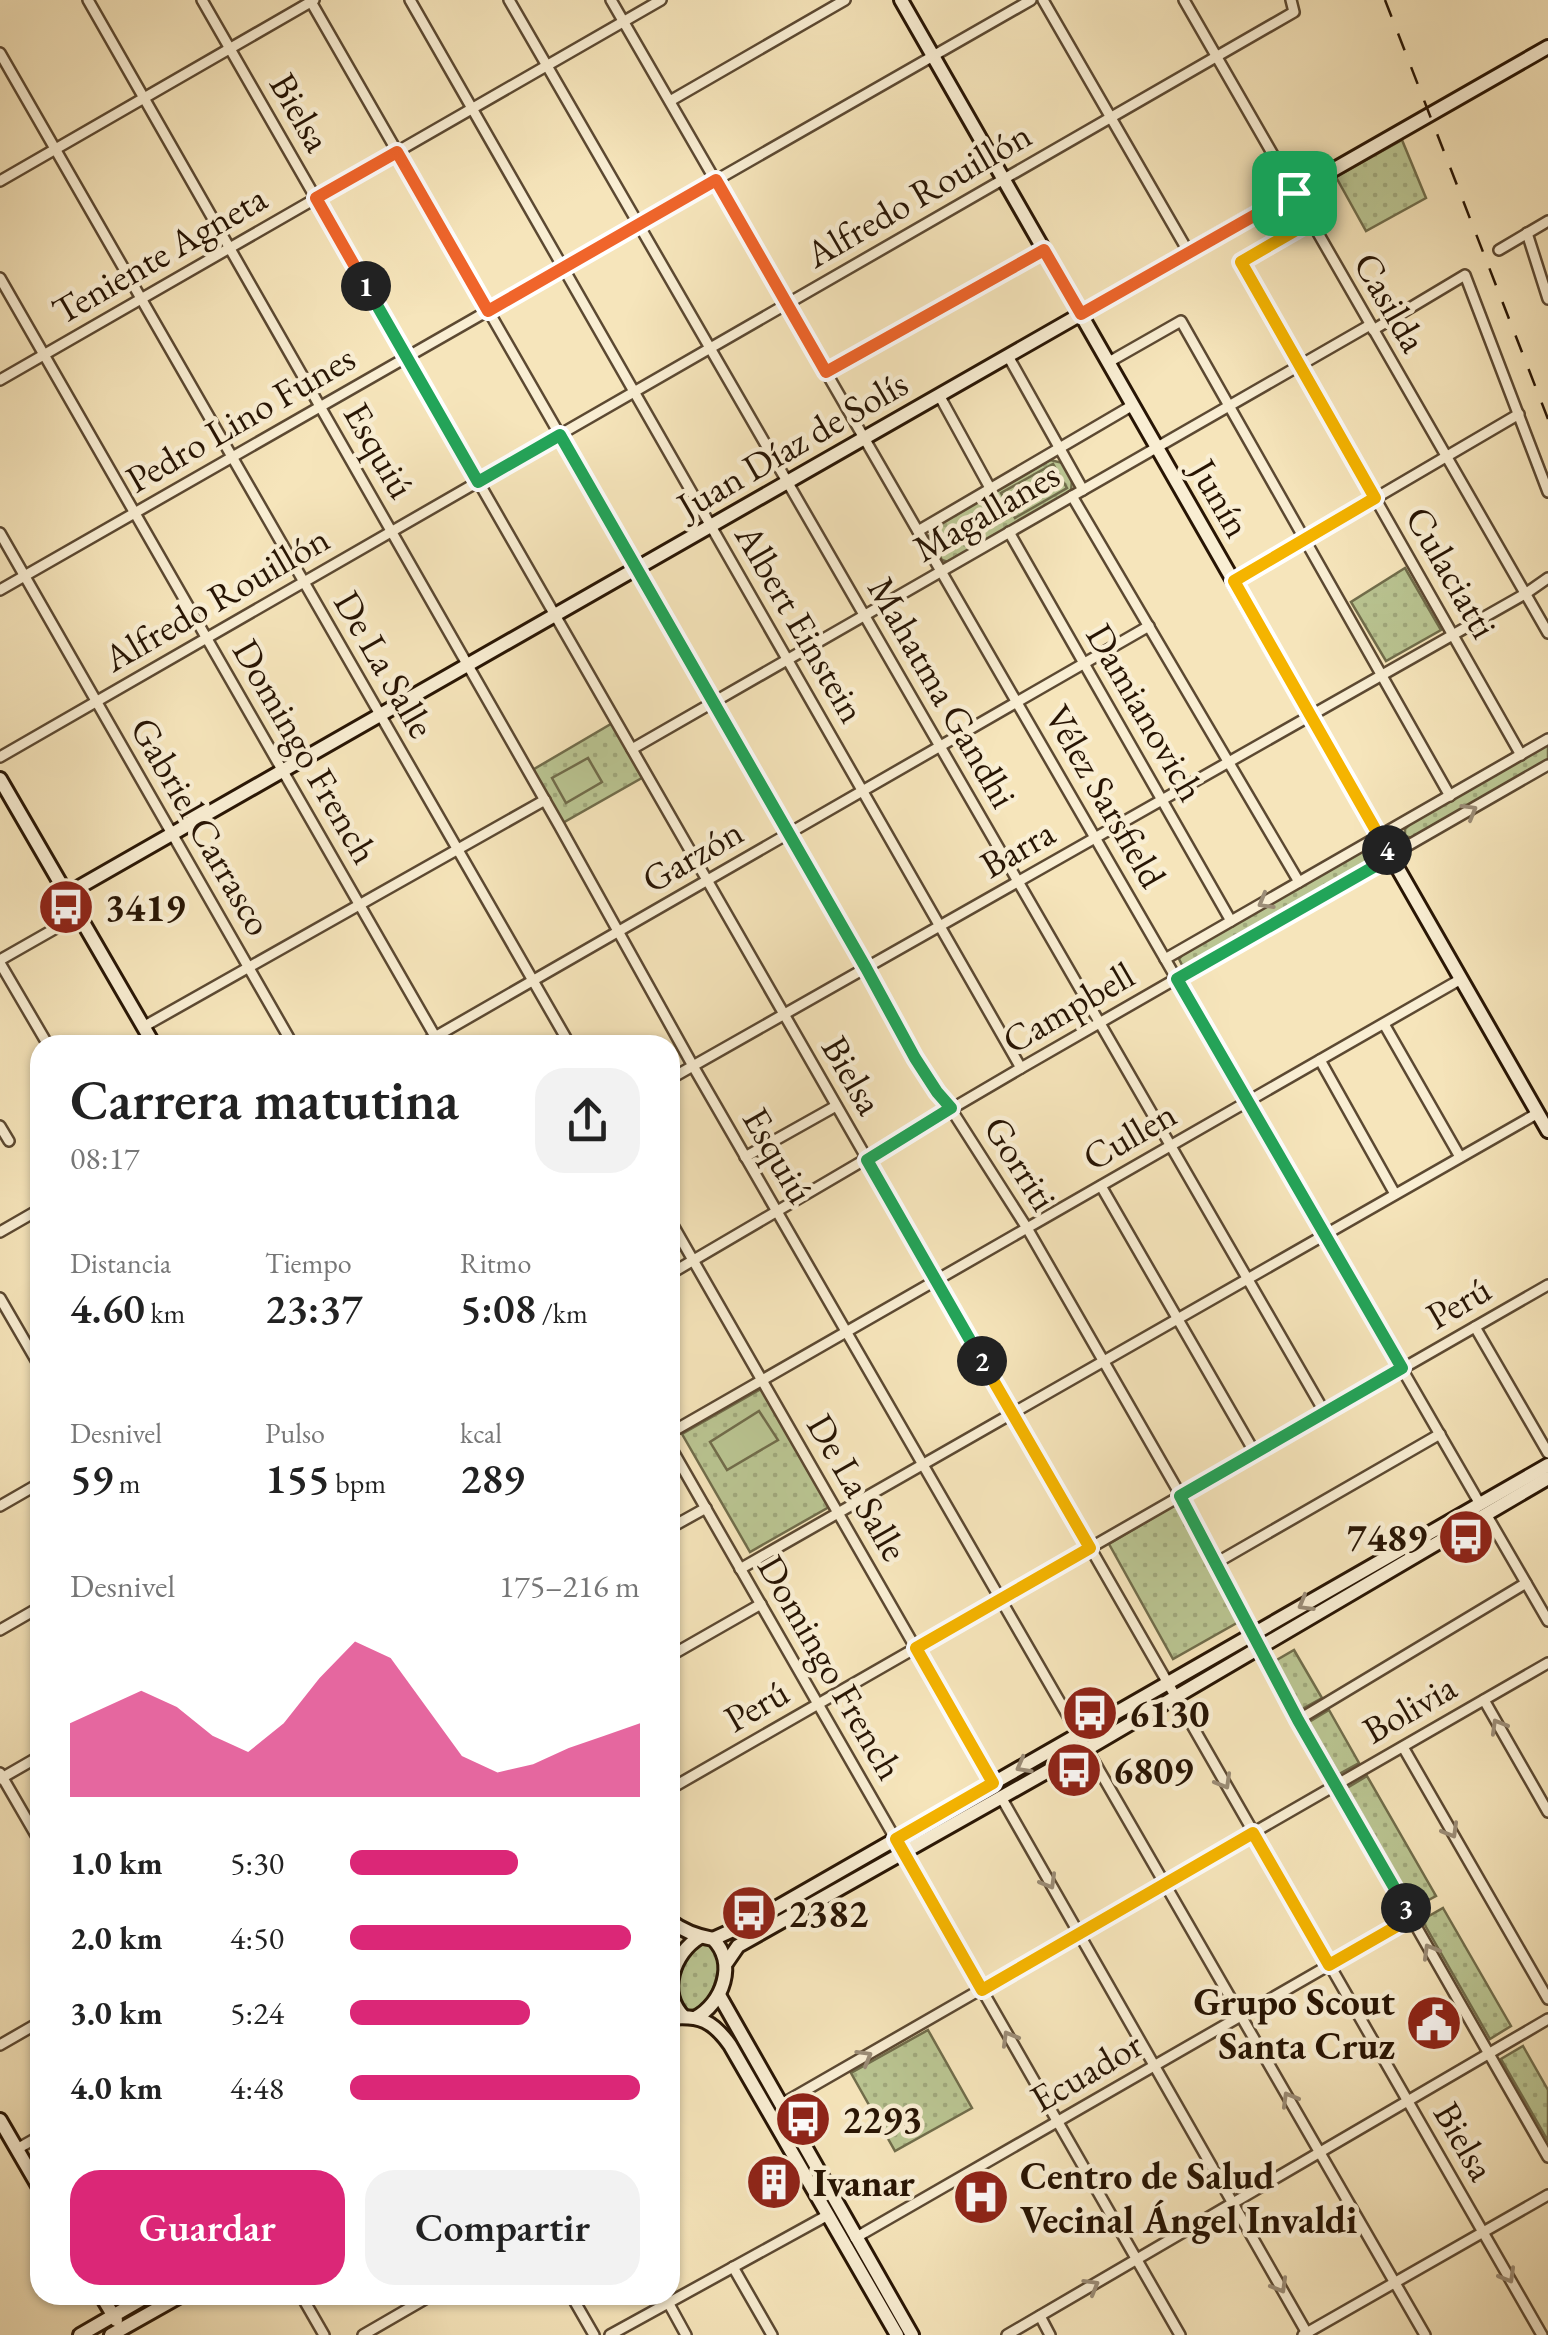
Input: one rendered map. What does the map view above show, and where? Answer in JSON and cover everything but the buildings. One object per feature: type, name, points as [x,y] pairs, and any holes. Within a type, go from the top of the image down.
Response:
[{"type":"main road","name":"Junín","points":[[901,0],[1548,1131]]},
{"type":"main road","name":"Juan Díaz de Solís","points":[[66,894],[1546,52]]},
{"type":"main road","points":[[0,779],[148,1035]]},
{"type":"main road","points":[[683,2018],[709,2009],[718,1995],[726,1962],[738,1946],[1175,1698],[1484,1509],[1548,1465]]},
{"type":"main road","points":[[680,1955],[690,1943],[753,1921],[1254,1634],[1548,1478]]},
{"type":"main road","points":[[680,1929],[706,1938],[724,1953],[726,1962]]},
{"type":"main road","points":[[718,1995],[780,2105],[897,2335]]},
{"type":"main road","points":[[683,2018],[710,2022],[720,2031],[828,2215],[849,2239],[912,2335]]},
{"type":"main road","points":[[0,2120],[30,2172]]},
{"type":"main road","points":[[108,2305],[119,2333],[165,2305]]},
{"type":"main road","points":[[80,2335],[131,2305]]},
{"type":"street","name":"Esquiú","points":[[88,0],[676,1035]]},
{"type":"street","name":"Bielsa","points":[[202,0],[1542,2335]]},
{"type":"street","name":"Albert Einstein","points":[[410,0],[1021,1068]]},
{"type":"street","name":"Mahatma Gandhi","points":[[509,0],[1325,1413]]},
{"type":"street","name":"Vélez Sarsfield","points":[[611,0],[1548,1622]]},
{"type":"street","name":"Teniente Agneta","points":[[0,380],[661,0]]},
{"type":"street","points":[[670,101],[845,0]]},
{"type":"street","name":"Pedro Lino Funes","points":[[0,590],[1031,0]]},
{"type":"street","points":[[1043,0],[1189,253]]},
{"type":"street","name":"Casilda","points":[[1184,0],[1548,633]]},
{"type":"street","name":"Alfredo Rouillón","points":[[0,757],[1294,12],[1291,0]]},
{"type":"street","points":[[0,180],[312,1]]},
{"type":"street","name":"Gorriti","points":[[312,1],[915,1058],[1027,1228],[1180,1496],[1335,1786],[1548,2157]]},
{"type":"street","name":"De La Salle","points":[[0,52],[564,1035]]},
{"type":"street","points":[[1499,250],[1548,221]]},
{"type":"street","name":"Culaciatti","points":[[1310,222],[1241,262],[1521,755]]},
{"type":"street","points":[[1527,233],[1548,298]]},
{"type":"street","points":[[826,372],[1044,250]]},
{"type":"street","name":"Magallanes","points":[[632,749],[1465,275],[1518,414]]},
{"type":"street","name":"Domingo French","points":[[0,279],[435,1035]]},
{"type":"street","points":[[1109,362],[1182,321],[1450,796]]},
{"type":"street","points":[[1008,356],[1083,490]]},
{"type":"street","points":[[938,395],[990,488]]},
{"type":"street","points":[[918,531],[1133,404]]},
{"type":"street","points":[[1234,581],[1518,414],[1548,492]]},
{"type":"street","points":[[1072,496],[1300,882]]},
{"type":"street","name":"Gabriel Carrasco","points":[[0,532],[287,1035]]},
{"type":"street","name":"Damianovich","points":[[1010,532],[1232,921]]},
{"type":"street","name":"Barra","points":[[680,1073],[1548,578]]},
{"type":"street","name":"Garzón","points":[[448,1035],[533,981],[1149,626]]},
{"type":"street","name":"Campbell","points":[[1165,958],[1548,739]]},
{"type":"street","name":"Campbell","points":[[680,1268],[1548,766]]},
{"type":"street","points":[[144,1027],[545,800]]},
{"type":"street","points":[[42,1035],[0,961],[79,915]]},
{"type":"street","name":"Cullen","points":[[680,1427],[1461,979]]},
{"type":"street","points":[[1384,1024],[1460,1157]]},
{"type":"street","name":"Esquiú","points":[[680,1043],[1426,2335]]},
{"type":"street","points":[[1320,1060],[1395,1194]]},
{"type":"street","points":[[745,1157],[836,1106]]},
{"type":"street","points":[[740,1569],[1538,1112]]},
{"type":"street","points":[[0,1126],[8,1140]]},
{"type":"street","points":[[1101,1186],[1256,1453]]},
{"type":"street","points":[[0,1232],[30,1215]]},
{"type":"street","name":"De La Salle","points":[[680,1237],[993,1783]]},
{"type":"street","name":"Perú","points":[[680,1783],[1547,1288]]},
{"type":"street","points":[[0,1298],[30,1350]]},
{"type":"street","points":[[1475,1327],[1548,1452]]},
{"type":"street","points":[[1216,1563],[1440,1434]]},
{"type":"street","name":"Domingo French","points":[[680,1463],[1180,2335]]},
{"type":"street","points":[[0,1506],[30,1488]]},
{"type":"street","points":[[680,1522],[706,1508]]},
{"type":"street","points":[[1298,1720],[1526,1583]]},
{"type":"street","points":[[680,1650],[760,1604]]},
{"type":"street","points":[[0,1630],[30,1613]]},
{"type":"street","name":"Bolivia","points":[[780,2105],[1548,1663]]},
{"type":"street","points":[[1484,1700],[1548,1812]]},
{"type":"street","points":[[1402,1747],[1548,2000]]},
{"type":"street","points":[[30,1761],[1,1777],[30,1825]]},
{"type":"street","points":[[1001,1798],[1306,2334],[1548,2195]]},
{"type":"street","name":"Ecuador","points":[[849,2239],[1411,1918]]},
{"type":"street","points":[[1007,2335],[1548,2019]]},
{"type":"street","points":[[0,2045],[30,2028]]},
{"type":"street","points":[[17,2149],[30,2142]]},
{"type":"street","points":[[680,2297],[828,2215]]},
{"type":"street","points":[[734,2268],[772,2335]]},
{"type":"street","points":[[308,2305],[324,2335]]},
{"type":"street","points":[[363,2335],[415,2305]]},
{"type":"street","points":[[577,2305],[594,2335]]},
{"type":"street","points":[[610,2335],[666,2305]]},
{"type":"street","points":[[669,2305],[686,2335]]},
{"type":"street","points":[[1040,2316],[1050,2335]]},
{"type":"green space","points":[[1402,140],[1426,198],[1366,231],[1336,177]]},
{"type":"green space","points":[[1050,460],[1063,463],[1072,479],[1071,492],[948,562],[942,560],[929,536],[934,527]]},
{"type":"green space","points":[[1053,464],[1067,488],[1015,518],[1001,493]]},
{"type":"green space","points":[[1405,568],[1441,630],[1386,661],[1351,602]]},
{"type":"green space","points":[[616,721],[647,775],[559,825],[529,772]]},
{"type":"green space","points":[[1548,744],[1548,760],[1412,838],[1405,836],[1411,823]]},
{"type":"green space","points":[[588,758],[602,782],[566,803],[552,778]]},
{"type":"green space","points":[[1368,850],[1373,861],[1183,967],[1179,959],[1185,952]]},
{"type":"green space","points":[[761,1389],[829,1507],[750,1552],[682,1434]]},
{"type":"green space","points":[[759,1411],[778,1440],[727,1470],[710,1442]]},
{"type":"green space","points":[[1178,1503],[1242,1620],[1173,1659],[1109,1544]]},
{"type":"green space","points":[[1294,1650],[1322,1698],[1302,1709],[1275,1661]]},
{"type":"green space","points":[[1329,1710],[1359,1763],[1339,1774],[1309,1722]]},
{"type":"green space","points":[[1367,1776],[1436,1896],[1415,1907],[1347,1788]]},
{"type":"green space","points":[[1443,1908],[1511,2026],[1490,2039],[1422,1920]]},
{"type":"green space","points":[[701,1943],[710,1944],[720,1962],[707,2000],[687,2011],[680,1996],[680,1974],[693,1949]]},
{"type":"green space","points":[[928,2030],[972,2108],[895,2151],[851,2073]]},
{"type":"green space","points":[[1523,2046],[1548,2090],[1548,2141],[1501,2059]]},
{"type":"railway","points":[[1385,0],[1548,419]]},
{"type":"place","name":"3419","points":[[66,907]]},
{"type":"place","name":"7489","points":[[1466,1537]]},
{"type":"place","name":"6130","points":[[1090,1713]]},
{"type":"place","name":"6809","points":[[1074,1770]]},
{"type":"place","name":"2382","points":[[749,1913]]},
{"type":"place","name":"Grupo Scout Santa Cruz","points":[[1434,2023]]},
{"type":"place","name":"2293","points":[[803,2119]]},
{"type":"place","name":"Ivanar","points":[[774,2182]]},
{"type":"place","name":"Centro de Salud Vecinal Ángel Invaldi","points":[[981,2197]]},
{"type":"route","points":[[397,152],[488,311],[716,180],[826,372],[1044,250],[1081,314],[1294,193],[1310,222],[1241,262],[1375,498],[1234,581],[1391,857],[1177,979],[1402,1368],[1180,1496],[1298,1720],[1411,1918],[1329,1965],[1253,1833],[982,1990],[896,1839],[993,1783],[916,1648],[1090,1548],[867,1160],[951,1108],[915,1058],[560,435],[478,482],[316,198],[397,152]]}]
